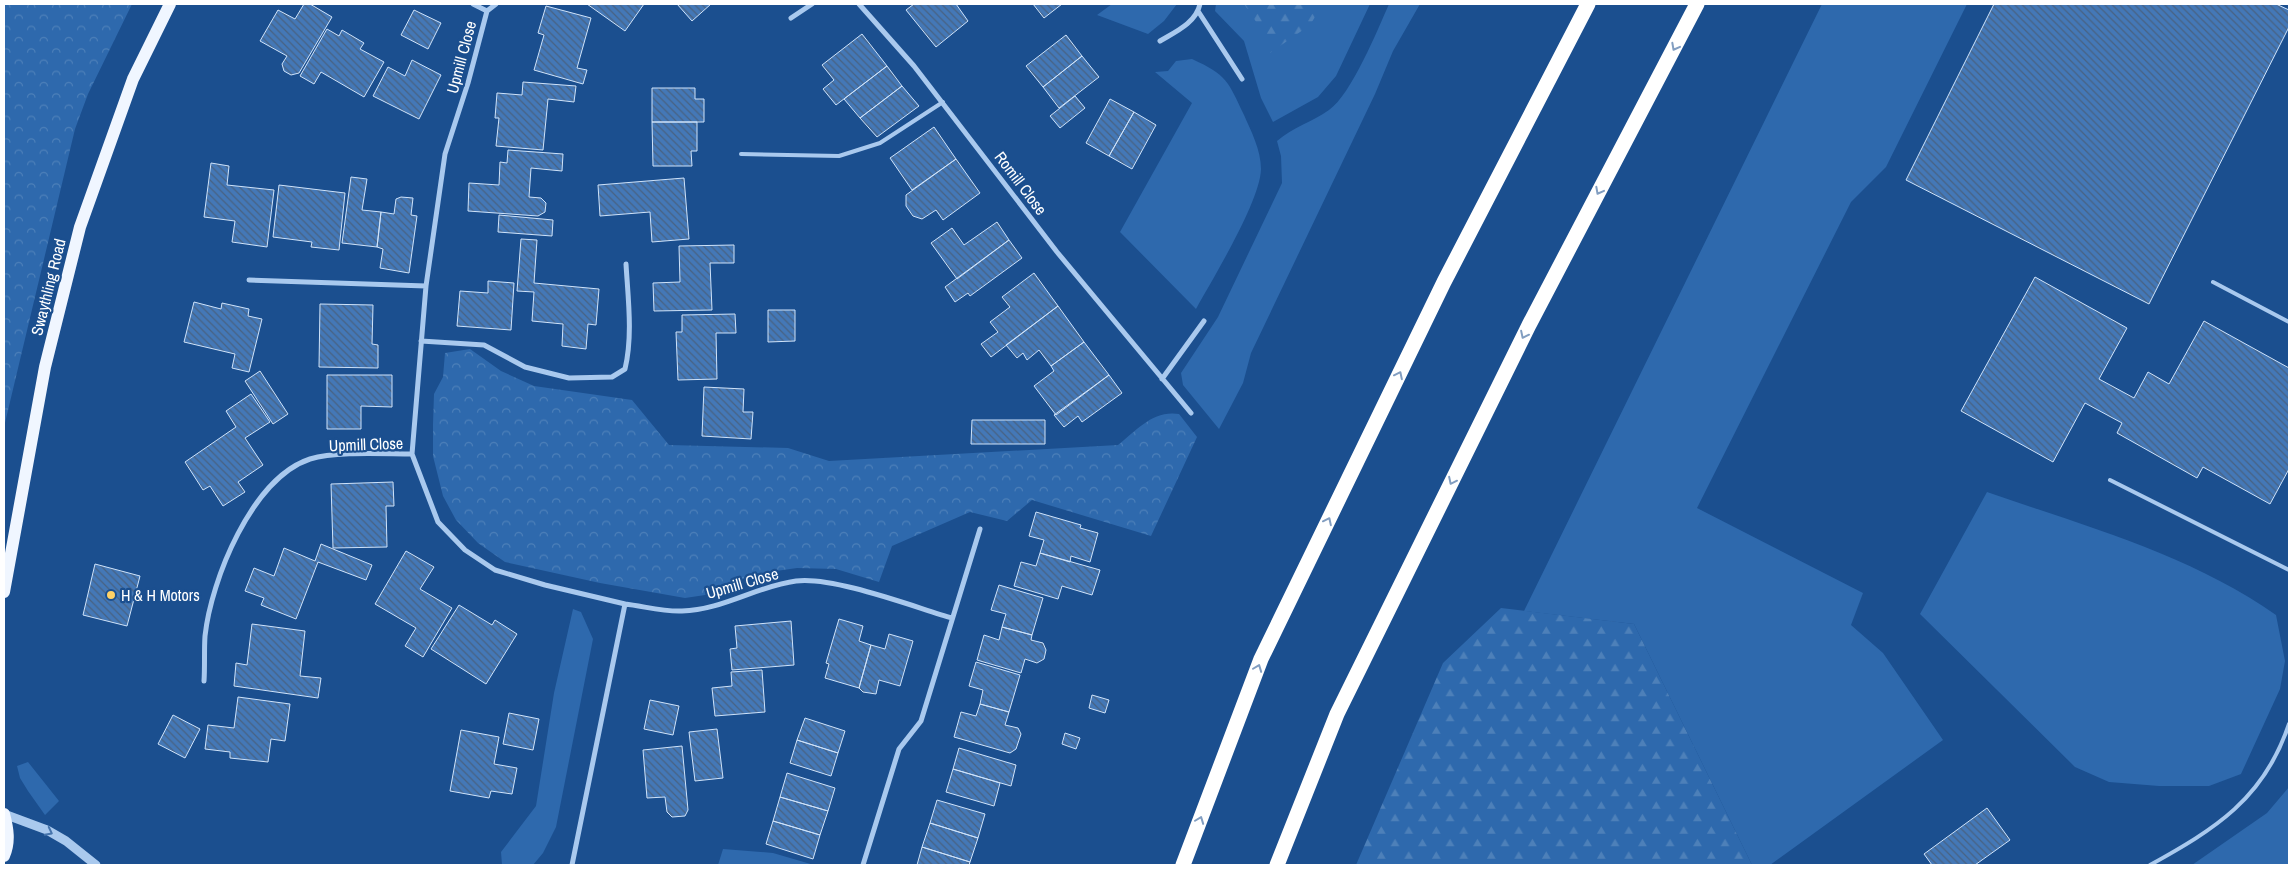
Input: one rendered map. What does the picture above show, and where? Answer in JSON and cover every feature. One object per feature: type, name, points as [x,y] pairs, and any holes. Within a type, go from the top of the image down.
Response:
[{"type":"highway","points":[[1183,865],[1261,659],[1444,282],[1588,4]]},
{"type":"highway","points":[[1277,865],[1337,714],[1529,325],[1697,4]]},
{"type":"main road","name":"Swaythling Road","points":[[4,592],[45,367],[80,227],[133,80],[170,4]]},
{"type":"main road","points":[[4,814],[9,831],[7,849],[4,856]]},
{"type":"street","name":"Upmill Close","points":[[473,4],[487,11]]},
{"type":"street","name":"Upmill Close","points":[[496,4],[487,11],[468,83],[445,154],[426,286],[412,454],[438,522],[465,550],[496,570],[545,585],[625,604],[682,611],[718,604],[762,588],[798,580],[836,584],[952,618]]},
{"type":"street","points":[[791,18],[812,4]]},
{"type":"street","name":"Romill Close","points":[[859,4],[914,66],[1057,252],[1191,413]]},
{"type":"street","points":[[1160,42],[1189,23],[1198,11],[1200,4]]},
{"type":"street","points":[[1198,11],[1242,79]]},
{"type":"street","points":[[421,341],[484,345],[525,367],[569,378],[612,377],[625,369],[628,358],[626,264]]},
{"type":"street","points":[[249,280],[426,286]]},
{"type":"street","points":[[1162,379],[1204,321]]},
{"type":"street","name":"Upmill Close","points":[[204,681],[205,635],[216,587],[240,529],[268,487],[309,459],[356,453],[412,454]]},
{"type":"street","points":[[863,865],[899,750],[922,721],[980,529]]},
{"type":"street","points":[[572,865],[625,604]]},
{"type":"street","points":[[4,814],[47,830],[66,841],[96,865]]},
{"type":"lane","points":[[741,154],[839,156],[880,143],[943,102]]},
{"type":"lane","points":[[2213,282],[2289,322]]},
{"type":"lane","points":[[2110,480],[2289,570]]},
{"type":"lane","points":[[2150,865],[2193,841],[2230,815],[2254,790],[2270,767],[2289,724]]},
{"type":"green space","points":[[4,4],[132,4],[88,94],[75,129],[4,427]]},
{"type":"green space","points":[[1112,4],[1177,4],[1164,21],[1148,34],[1097,15]]},
{"type":"green space","points":[[1216,4],[1370,4],[1336,76],[1318,97],[1273,122],[1261,98],[1244,41],[1215,11]]},
{"type":"green space","points":[[1244,4],[1323,4],[1310,25],[1270,53],[1261,29]]},
{"type":"green space","points":[[1389,4],[1420,4],[1393,51],[1375,94],[1251,353],[1243,383],[1219,429],[1183,385],[1181,373],[1218,317],[1282,183],[1281,156],[1277,141],[1289,132],[1329,110],[1346,91],[1371,45]]},
{"type":"green space","points":[[1822,4],[1967,4],[1886,167],[1851,202],[1697,508],[1863,593],[1851,625],[1883,653],[1943,740],[1770,865],[1752,865],[1634,624],[1524,611]]},
{"type":"green space","points":[[1192,59],[1220,75],[1230,87],[1255,141],[1261,162],[1259,183],[1253,200],[1224,260],[1196,309],[1120,232],[1192,103],[1155,72],[1168,71],[1176,61]]},
{"type":"green space","points":[[470,349],[501,371],[534,386],[632,400],[669,445],[788,448],[829,461],[1118,445],[1146,422],[1161,415],[1170,414],[1179,414],[1197,437],[1151,536],[1032,500],[1007,521],[970,512],[892,546],[879,582],[836,569],[797,568],[755,574],[705,595],[685,598],[600,583],[505,562],[478,543],[456,520],[443,496],[433,456],[434,394],[443,377],[445,353]]},
{"type":"green space","points":[[1987,492],[2099,530],[2173,559],[2209,575],[2276,615],[2285,661],[2280,689],[2241,774],[2209,786],[2159,786],[2109,782],[2075,767],[1920,614]]},
{"type":"green space","points":[[1501,608],[1634,624],[1752,865],[1356,865],[1443,663]]},
{"type":"green space","points":[[573,609],[581,612],[593,639],[556,827],[543,853],[533,865],[502,865],[501,852],[536,806],[554,693]]},
{"type":"green space","points":[[28,762],[59,801],[45,815],[20,778],[17,766]]},
{"type":"green space","points":[[2289,787],[2289,865],[2192,865],[2267,813]]},
{"type":"green space","points":[[723,849],[773,853],[814,865],[718,865]]},
{"type":"building","points":[[304,4],[310,4],[332,17],[299,73],[291,75],[284,71],[282,64],[287,56],[260,41],[278,10],[295,19]]},
{"type":"building","points":[[587,4],[644,4],[625,31]]},
{"type":"building","points":[[677,4],[711,4],[692,21]]},
{"type":"building","points":[[914,4],[956,4],[968,21],[936,47],[906,10]]},
{"type":"building","points":[[1033,4],[1062,4],[1044,18]]},
{"type":"building","points":[[1994,4],[2276,4],[2289,10],[2289,27],[2149,304],[1906,180]]},
{"type":"building","points":[[546,6],[591,18],[577,68],[587,70],[583,84],[534,70],[544,35],[538,33]]},
{"type":"building","points":[[414,10],[441,23],[428,49],[401,35]]},
{"type":"building","points":[[327,29],[339,36],[342,30],[364,43],[360,49],[384,62],[364,97],[321,72],[314,84],[300,76]]},
{"type":"building","points":[[862,34],[887,66],[836,105],[823,89],[834,80],[822,65]]},
{"type":"building","points":[[1066,35],[1082,56],[1043,87],[1026,66]]},
{"type":"building","points":[[1082,56],[1099,77],[1059,108],[1043,87]]},
{"type":"building","points":[[412,60],[441,75],[419,119],[373,96],[388,67],[405,76]]},
{"type":"building","points":[[887,66],[902,86],[860,118],[844,99]]},
{"type":"building","points":[[523,82],[576,86],[574,102],[548,99],[543,150],[496,146],[499,118],[495,118],[497,93],[522,95]]},
{"type":"building","points":[[902,86],[919,106],[877,137],[860,118]]},
{"type":"building","points":[[652,88],[695,88],[695,99],[704,99],[704,122],[652,122]]},
{"type":"building","points":[[1075,96],[1085,108],[1060,128],[1050,116]]},
{"type":"building","points":[[1110,99],[1134,112],[1109,156],[1086,143]]},
{"type":"building","points":[[1134,112],[1156,125],[1132,169],[1109,156]]},
{"type":"building","points":[[652,122],[697,122],[697,151],[691,151],[692,166],[653,166]]},
{"type":"building","points":[[934,127],[956,159],[912,190],[890,158]]},
{"type":"building","points":[[508,150],[563,154],[562,171],[531,168],[529,197],[541,198],[546,203],[545,212],[538,216],[468,211],[469,183],[499,185],[500,162],[507,163]]},
{"type":"building","points":[[956,159],[980,193],[943,220],[936,210],[922,219],[913,216],[906,206],[906,195]]},
{"type":"building","points":[[211,163],[229,166],[227,185],[274,190],[267,247],[232,242],[235,221],[204,217]]},
{"type":"building","points":[[351,177],[367,179],[362,210],[381,212],[377,247],[342,243]]},
{"type":"building","points":[[684,178],[689,239],[652,242],[650,212],[600,216],[598,185]]},
{"type":"building","points":[[279,185],[345,193],[339,250],[311,247],[312,242],[273,237]]},
{"type":"building","points":[[401,197],[413,198],[411,215],[417,216],[409,273],[380,268],[383,249],[377,247],[381,212],[394,214],[396,199]]},
{"type":"building","points":[[499,215],[553,220],[552,236],[498,232]]},
{"type":"building","points":[[997,222],[1009,240],[957,279],[931,243],[952,228],[964,245]]},
{"type":"building","points":[[521,239],[537,240],[534,283],[599,289],[596,325],[588,324],[586,349],[562,346],[563,324],[532,321],[534,292],[517,291]]},
{"type":"building","points":[[1009,240],[1022,258],[970,296],[968,293],[955,302],[945,287]]},
{"type":"building","points":[[734,245],[734,263],[710,263],[712,310],[654,311],[653,283],[680,282],[679,246]]},
{"type":"building","points":[[1034,273],[1058,306],[991,357],[981,344],[998,332],[990,322],[1010,307],[1002,297]]},
{"type":"building","points":[[2035,277],[2127,328],[2099,379],[2134,398],[2148,372],[2169,384],[2204,321],[2289,368],[2289,469],[2270,504],[2203,467],[2197,478],[2117,433],[2122,423],[2085,403],[2053,462],[1961,411]]},
{"type":"building","points":[[488,281],[514,283],[511,330],[457,326],[460,291],[488,293]]},
{"type":"building","points":[[194,302],[221,309],[222,303],[249,309],[248,316],[262,319],[249,372],[232,368],[235,354],[184,342]]},
{"type":"building","points":[[320,304],[373,305],[372,344],[378,345],[378,368],[319,367]]},
{"type":"building","points":[[1058,306],[1084,342],[1051,366],[1039,350],[1027,360],[1023,353],[1017,358],[1006,345]]},
{"type":"building","points":[[768,310],[795,310],[795,341],[768,342]]},
{"type":"building","points":[[735,314],[736,333],[716,333],[717,379],[678,380],[676,332],[682,332],[682,315]]},
{"type":"building","points":[[1084,342],[1109,375],[1056,415],[1034,386],[1054,371],[1051,366]]},
{"type":"building","points":[[260,371],[288,414],[273,424],[245,381]]},
{"type":"building","points":[[327,375],[392,375],[392,407],[361,406],[361,429],[327,429]]},
{"type":"building","points":[[1109,375],[1122,393],[1082,422],[1078,416],[1064,427],[1054,415]]},
{"type":"building","points":[[704,387],[744,389],[743,412],[753,412],[751,439],[702,436]]},
{"type":"building","points":[[251,394],[270,422],[245,438],[263,465],[238,482],[245,492],[223,506],[210,486],[203,490],[185,462],[236,427],[226,411]]},
{"type":"building","points":[[972,420],[1045,420],[1045,444],[971,444]]},
{"type":"building","points":[[393,482],[394,506],[386,506],[387,547],[333,548],[331,484]]},
{"type":"building","points":[[1036,512],[1081,525],[1080,528],[1098,533],[1090,562],[1071,556],[1070,562],[1040,553],[1044,540],[1029,536]]},
{"type":"building","points":[[321,544],[372,565],[366,580],[318,562],[296,619],[261,605],[264,598],[245,591],[254,568],[274,576],[284,548],[315,561]]},
{"type":"building","points":[[406,551],[434,567],[420,589],[452,608],[423,657],[405,646],[416,628],[375,604]]},
{"type":"building","points":[[1040,553],[1100,570],[1092,595],[1062,586],[1058,599],[1014,586],[1021,562],[1036,566]]},
{"type":"building","name":"H & H Motors","points":[[95,564],[140,576],[127,626],[83,615]]},
{"type":"building","points":[[999,585],[1043,598],[1032,635],[1002,627],[1006,614],[991,610]]},
{"type":"building","points":[[459,605],[492,625],[495,620],[517,634],[486,684],[431,649]]},
{"type":"building","points":[[839,619],[863,626],[859,641],[871,645],[859,688],[825,678],[829,664],[826,663]]},
{"type":"building","points":[[791,621],[794,665],[732,670],[730,649],[737,648],[735,626]]},
{"type":"building","points":[[252,624],[305,631],[300,676],[321,678],[318,698],[234,686],[236,663],[247,665]]},
{"type":"building","points":[[1002,627],[1032,635],[1031,640],[1043,643],[1046,650],[1044,659],[1037,663],[1025,659],[1021,673],[977,660],[984,635],[999,640]]},
{"type":"building","points":[[889,634],[913,641],[900,686],[879,680],[876,694],[863,692],[859,688],[871,645],[885,649]]},
{"type":"building","points":[[976,662],[1020,675],[1009,712],[980,704],[983,690],[969,686]]},
{"type":"building","points":[[762,670],[765,712],[715,716],[712,688],[732,686],[731,672]]},
{"type":"building","points":[[1092,695],[1109,700],[1105,713],[1089,708]]},
{"type":"building","points":[[238,697],[290,704],[285,741],[271,739],[268,762],[230,758],[230,752],[205,749],[208,725],[234,728]]},
{"type":"building","points":[[650,700],[679,706],[673,735],[644,729]]},
{"type":"building","points":[[980,704],[1009,712],[1005,725],[1018,728],[1021,734],[1016,749],[1010,753],[954,737],[961,712],[976,716]]},
{"type":"building","points":[[509,713],[539,719],[533,750],[503,744]]},
{"type":"building","points":[[173,715],[200,729],[185,758],[158,744]]},
{"type":"building","points":[[805,718],[845,731],[838,753],[797,740]]},
{"type":"building","points":[[717,729],[723,778],[695,781],[689,732]]},
{"type":"building","points":[[461,730],[499,737],[494,764],[517,768],[512,794],[491,791],[489,798],[450,791]]},
{"type":"building","points":[[1065,733],[1080,738],[1076,749],[1062,744]]},
{"type":"building","points":[[797,740],[838,753],[831,776],[790,763]]},
{"type":"building","points":[[682,746],[688,810],[685,816],[672,817],[667,812],[665,797],[647,798],[643,750]]},
{"type":"building","points":[[959,748],[1016,765],[1011,786],[953,769]]},
{"type":"building","points":[[953,769],[1000,783],[994,806],[946,792]]},
{"type":"building","points":[[787,773],[835,788],[828,811],[780,797]]},
{"type":"building","points":[[780,797],[828,811],[820,835],[773,821]]},
{"type":"building","points":[[937,800],[985,814],[978,838],[930,823]]},
{"type":"building","points":[[1987,808],[2010,840],[1975,865],[1932,865],[1924,854]]},
{"type":"building","points":[[773,821],[820,835],[813,859],[766,844]]},
{"type":"building","points":[[930,823],[978,838],[970,862],[922,847]]},
{"type":"building","points":[[922,847],[970,862],[969,865],[917,865]]},
{"type":"place","name":"H & H Motors","points":[[111,595]]}]
